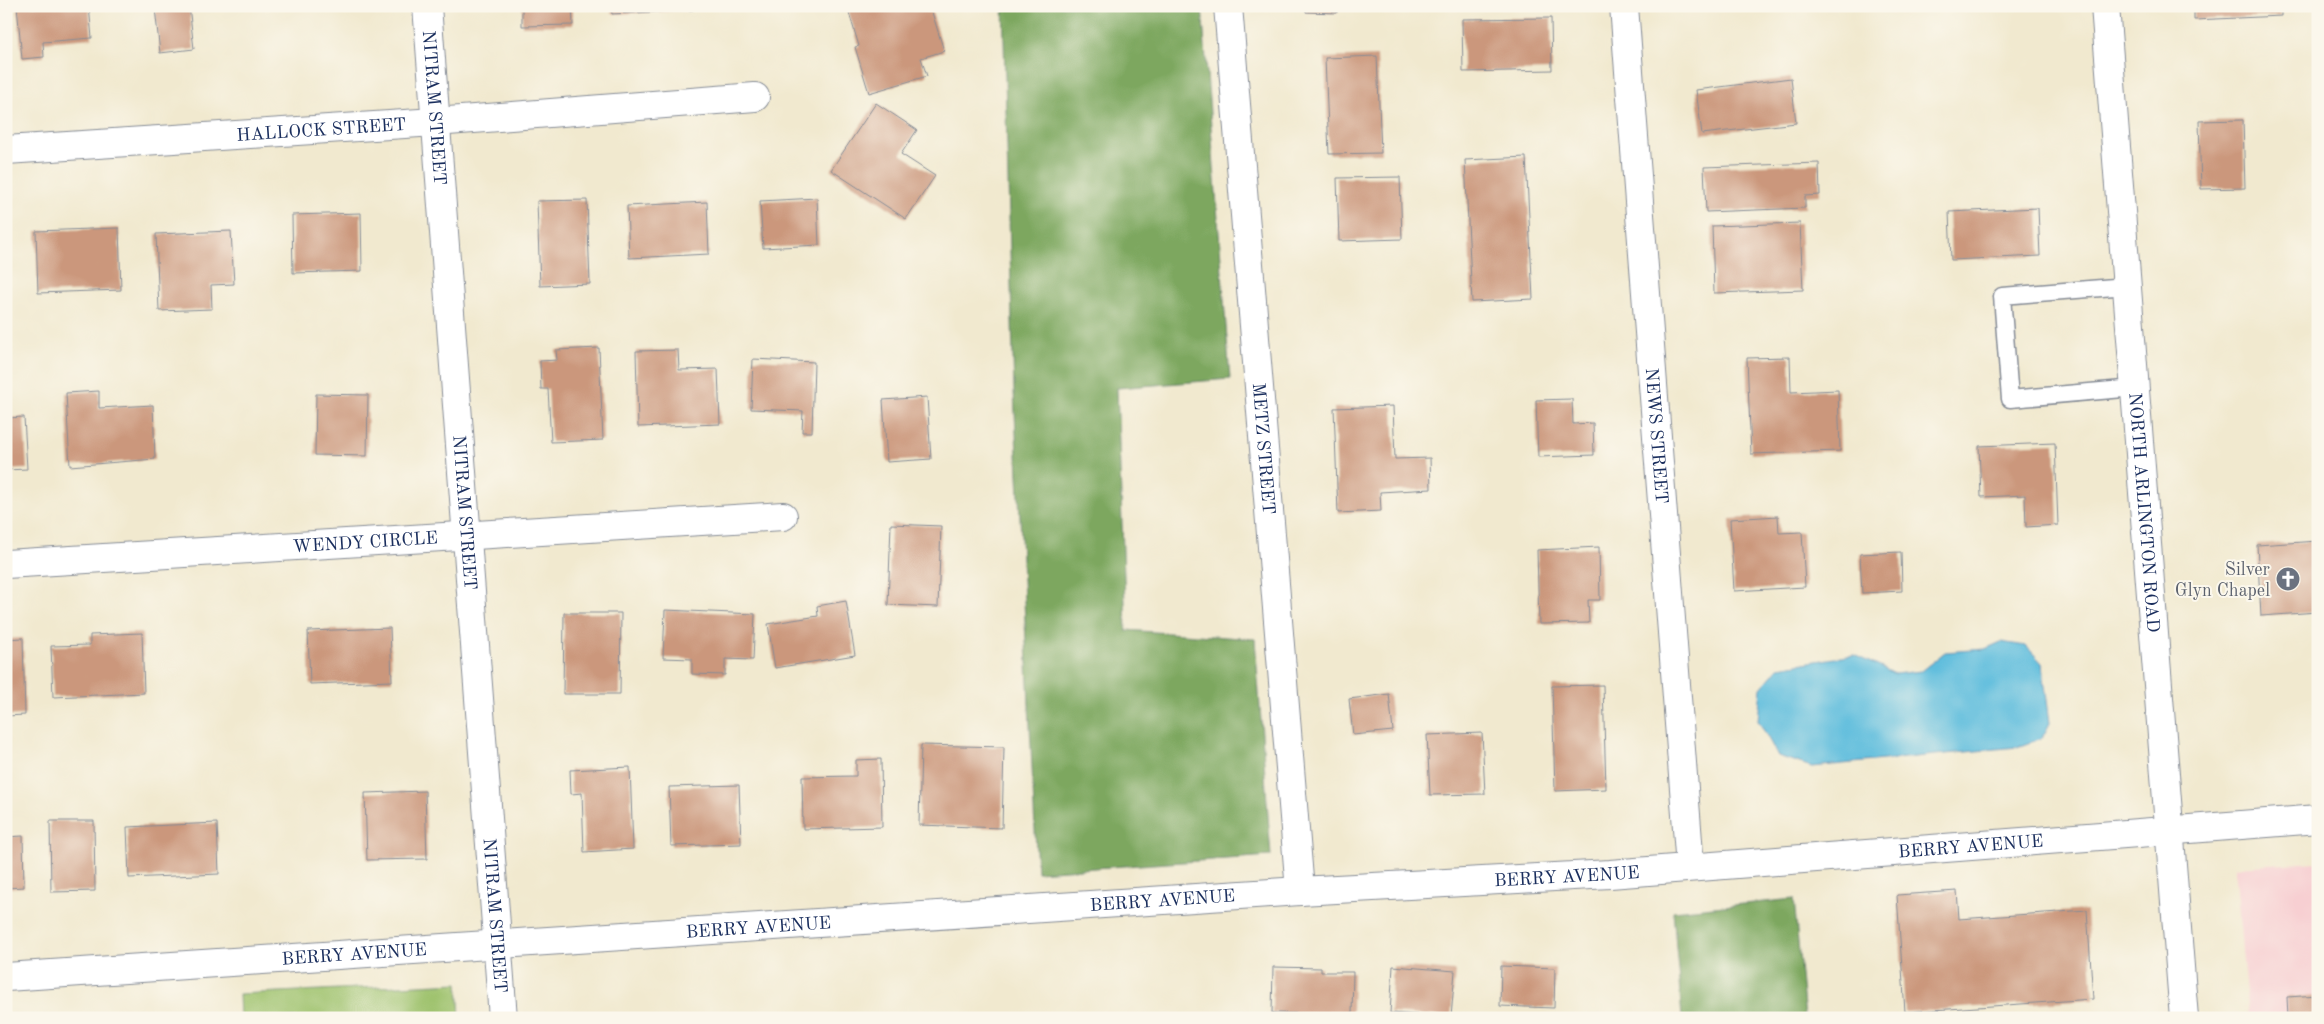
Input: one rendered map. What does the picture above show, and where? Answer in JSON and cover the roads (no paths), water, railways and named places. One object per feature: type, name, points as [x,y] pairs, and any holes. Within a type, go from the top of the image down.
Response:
[{"type":"street","name":"NITRAM STREET","points":[[427,6],[503,1018]]},
{"type":"street","name":"METZ STREET","points":[[1228,6],[1300,891]]},
{"type":"street","name":"NEWS STREET","points":[[1624,6],[1690,867]]},
{"type":"street","name":"NORTH ARLINGTON ROAD","points":[[2105,6],[2184,1018]]},
{"type":"street","name":"HALLOCK STREET","points":[[6,150],[435,122],[755,97]]},
{"type":"street","name":"WENDY CIRCLE","points":[[6,564],[783,516]]},
{"type":"street","name":"BERRY AVENUE","points":[[6,977],[1300,891],[1610,874],[2318,819]]},
{"type":"lane","points":[[2126,286],[2002,296],[2010,399],[2134,388]]},
{"type":"water","points":[[2001,642],[2026,646],[2042,663],[2050,723],[2042,738],[2017,747],[1812,767],[1778,756],[1758,720],[1761,688],[1779,667],[1854,655],[1895,674],[1921,671],[1945,652],[1985,649]]},
{"type":"place","name":"Silver Glyn Chapel","points":[[2288,579]]}]
